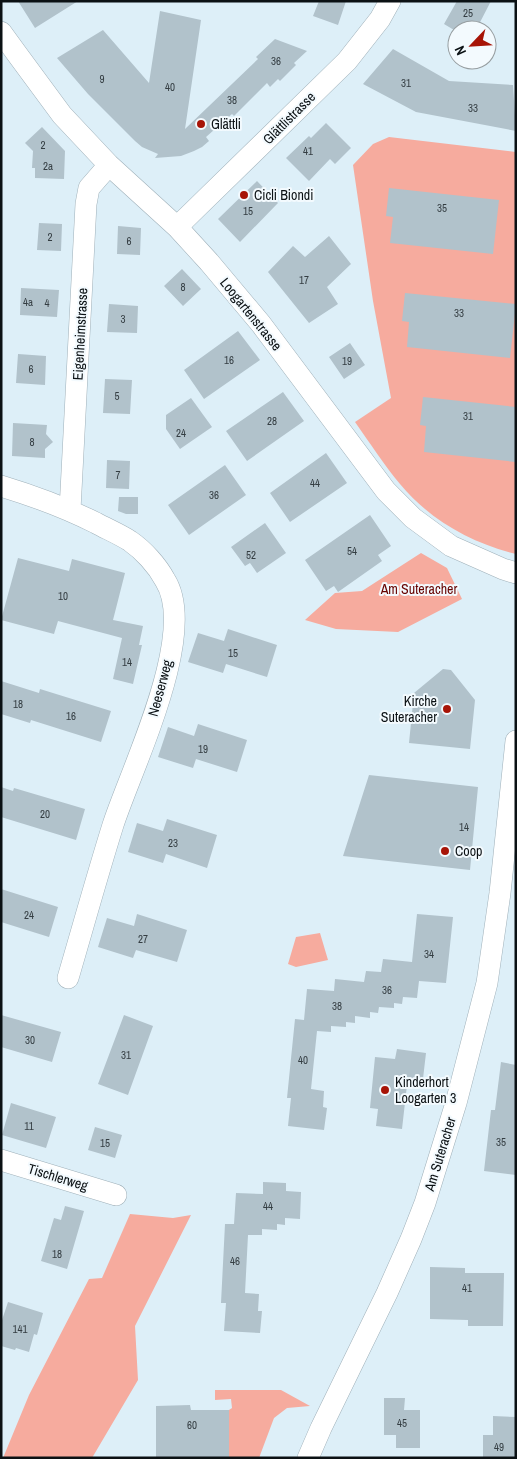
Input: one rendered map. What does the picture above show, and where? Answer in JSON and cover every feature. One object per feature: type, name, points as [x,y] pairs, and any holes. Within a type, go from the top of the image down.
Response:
[{"type":"street","name":"Glättlistrasse","points":[[177,228],[347,61],[380,20],[390,1]]},
{"type":"street","name":"Loogartenstrasse","points":[[1,32],[62,115],[109,165],[177,228],[209,262],[261,324],[386,491],[413,518],[451,546],[516,573]]},
{"type":"street","name":"Eigenheimstrasse","points":[[70,510],[86,204],[89,188],[109,165]]},
{"type":"street","name":"Neeserweg","points":[[1,486],[70,510],[131,541],[155,565],[166,581],[173,601],[175,616],[173,638],[162,693],[114,824],[68,978]]},
{"type":"street","name":"Am Suteracher","points":[[308,1458],[388,1293],[411,1238],[425,1203],[456,1103],[487,983],[500,893],[516,740]]},
{"type":"street","name":"Tischlerweg","points":[[1,1160],[116,1195]]},
{"type":"green space","points":[[389,137],[516,152],[516,554],[467,537],[424,509],[394,477],[355,422],[391,398],[373,301],[353,165],[373,144]]},
{"type":"green space","name":"Am Suteracher","points":[[421,553],[447,568],[462,599],[398,632],[336,629],[305,620],[335,593],[362,591]]},
{"type":"green space","points":[[320,933],[328,960],[296,967],[288,964],[296,937]]},
{"type":"green space","points":[[130,1214],[173,1218],[191,1215],[135,1326],[138,1380],[92,1458],[3,1458],[29,1395],[89,1279],[102,1278]]},
{"type":"green space","points":[[215,1390],[281,1390],[310,1406],[287,1408],[274,1418],[259,1458],[229,1458],[229,1410],[232,1408],[231,1399],[215,1400]]},
{"type":"building","points":[[18,1],[78,1],[35,28]]},
{"type":"building","points":[[319,1],[346,1],[338,25],[313,16]]},
{"type":"building","points":[[457,1],[491,1],[481,20],[447,20],[447,26],[444,24]]},
{"type":"building","points":[[160,11],[201,20],[185,129],[258,59],[256,57],[275,39],[307,51],[294,63],[296,65],[280,81],[278,79],[270,87],[267,83],[234,116],[232,114],[206,137],[209,141],[202,147],[181,156],[155,158],[158,154],[142,147],[135,141],[88,94],[57,58],[103,30],[149,83]]},
{"type":"building","points":[[393,49],[449,81],[513,85],[516,131],[416,112],[363,84]]},
{"type":"building","points":[[326,123],[351,148],[335,164],[330,159],[309,181],[286,158]]},
{"type":"building","points":[[42,127],[65,151],[64,179],[35,178],[35,168],[32,168],[33,151],[25,143]]},
{"type":"building","points":[[257,181],[278,203],[240,242],[218,219]]},
{"type":"building","points":[[389,188],[499,200],[493,254],[390,243],[393,217],[386,216]]},
{"type":"building","points":[[39,223],[62,224],[61,251],[37,250]]},
{"type":"building","points":[[118,226],[141,228],[140,255],[117,254]]},
{"type":"building","points":[[329,236],[351,264],[327,287],[338,304],[309,323],[268,272],[293,246],[305,257]]},
{"type":"building","points":[[182,269],[201,289],[183,306],[164,286]]},
{"type":"building","points":[[21,288],[59,290],[57,317],[20,315]]},
{"type":"building","points":[[405,293],[516,304],[510,358],[407,347],[409,322],[402,321]]},
{"type":"building","points":[[109,304],[138,306],[137,333],[107,332]]},
{"type":"building","points":[[238,331],[260,360],[204,399],[184,370]]},
{"type":"building","points":[[350,343],[365,365],[344,379],[329,357]]},
{"type":"building","points":[[18,354],[46,356],[45,385],[16,383]]},
{"type":"building","points":[[105,379],[132,380],[130,414],[103,413]]},
{"type":"building","points":[[283,392],[304,421],[247,461],[226,431]]},
{"type":"building","points":[[423,397],[516,407],[516,462],[424,452],[426,426],[420,425]]},
{"type":"building","points":[[191,398],[212,427],[180,449],[166,429],[166,415]]},
{"type":"building","points":[[13,423],[47,425],[46,434],[53,442],[45,449],[45,458],[12,456]]},
{"type":"building","points":[[326,453],[347,483],[290,522],[270,493]]},
{"type":"building","points":[[107,460],[130,461],[129,489],[106,488]]},
{"type":"building","points":[[225,465],[246,495],[189,535],[168,505]]},
{"type":"building","points":[[119,497],[138,497],[138,514],[126,514],[118,511]]},
{"type":"building","points":[[370,515],[391,546],[378,555],[382,561],[338,592],[334,586],[326,591],[305,560]]},
{"type":"building","points":[[265,523],[286,553],[257,573],[250,563],[245,566],[231,547]]},
{"type":"building","points":[[18,558],[69,571],[72,559],[125,573],[113,620],[143,626],[139,645],[142,645],[133,684],[113,679],[122,638],[58,621],[54,634],[1,620]]},
{"type":"building","points":[[228,629],[277,645],[267,677],[226,664],[223,673],[188,662],[198,633],[224,641]]},
{"type":"building","name":"Kirche Suteracher","points":[[443,669],[451,670],[475,700],[470,749],[409,743],[414,693]]},
{"type":"building","points":[[1,681],[39,693],[40,689],[111,711],[101,742],[31,720],[30,723],[1,714]]},
{"type":"building","points":[[198,724],[247,740],[237,772],[196,759],[193,768],[158,757],[168,727],[194,736]]},
{"type":"building","points":[[369,775],[478,787],[470,870],[343,856]]},
{"type":"building","points":[[1,787],[13,791],[14,788],[85,809],[76,840],[1,817]]},
{"type":"building","points":[[167,819],[217,835],[207,868],[166,854],[163,863],[128,852],[137,823],[163,831]]},
{"type":"building","points":[[1,889],[58,907],[49,937],[1,922]]},
{"type":"building","points":[[137,914],[187,930],[177,962],[136,950],[133,958],[98,947],[107,918],[134,926]]},
{"type":"building","points":[[417,914],[453,917],[446,983],[419,981],[417,998],[403,997],[402,1004],[394,1003],[394,1008],[379,1007],[378,1013],[370,1012],[370,1018],[355,1016],[355,1023],[346,1022],[346,1027],[331,1026],[331,1032],[317,1031],[311,1089],[324,1091],[323,1107],[327,1108],[324,1130],[288,1126],[291,1098],[287,1098],[295,1019],[304,1020],[307,989],[334,991],[335,979],[364,982],[366,971],[381,972],[383,959],[412,962]]},
{"type":"building","points":[[1,1015],[61,1032],[52,1062],[1,1047]]},
{"type":"building","points":[[124,1015],[153,1026],[128,1095],[98,1084]]},
{"type":"building","name":"Kinderhort Loogarten 3","points":[[397,1049],[426,1053],[422,1087],[407,1085],[402,1129],[376,1126],[378,1109],[370,1108],[375,1057],[395,1059]]},
{"type":"building","points":[[501,1062],[516,1065],[516,1175],[484,1171],[491,1110],[495,1110]]},
{"type":"building","points":[[11,1103],[56,1117],[46,1148],[2,1135]]},
{"type":"building","points":[[95,1127],[122,1135],[115,1158],[88,1150]]},
{"type":"building","points":[[263,1182],[286,1183],[286,1191],[301,1192],[300,1219],[285,1218],[285,1225],[277,1224],[277,1230],[262,1229],[262,1235],[248,1235],[245,1293],[259,1294],[258,1311],[262,1311],[260,1333],[224,1331],[226,1303],[221,1303],[225,1224],[234,1224],[236,1193],[263,1194]]},
{"type":"building","points":[[65,1206],[84,1211],[67,1269],[41,1261],[54,1218],[61,1220]]},
{"type":"building","points":[[430,1267],[465,1268],[465,1273],[504,1273],[503,1326],[468,1326],[468,1320],[430,1319]]},
{"type":"building","points":[[8,1302],[43,1313],[37,1335],[34,1334],[29,1352],[1,1346],[1,1323]]},
{"type":"building","points":[[384,1398],[405,1398],[404,1410],[420,1410],[420,1448],[396,1448],[396,1435],[384,1435]]},
{"type":"building","points":[[190,1405],[191,1410],[229,1410],[229,1458],[156,1458],[156,1406]]},
{"type":"building","points":[[493,1416],[516,1417],[516,1458],[483,1458],[483,1435],[493,1435]]},
{"type":"place","name":"Glättli","points":[[201,124]]},
{"type":"place","name":"Cicli Biondi","points":[[244,195]]},
{"type":"place","name":"Kirche Suteracher","points":[[447,709]]},
{"type":"place","name":"Coop","points":[[445,851]]},
{"type":"place","name":"Kinderhort Loogarten 3","points":[[385,1090]]}]
